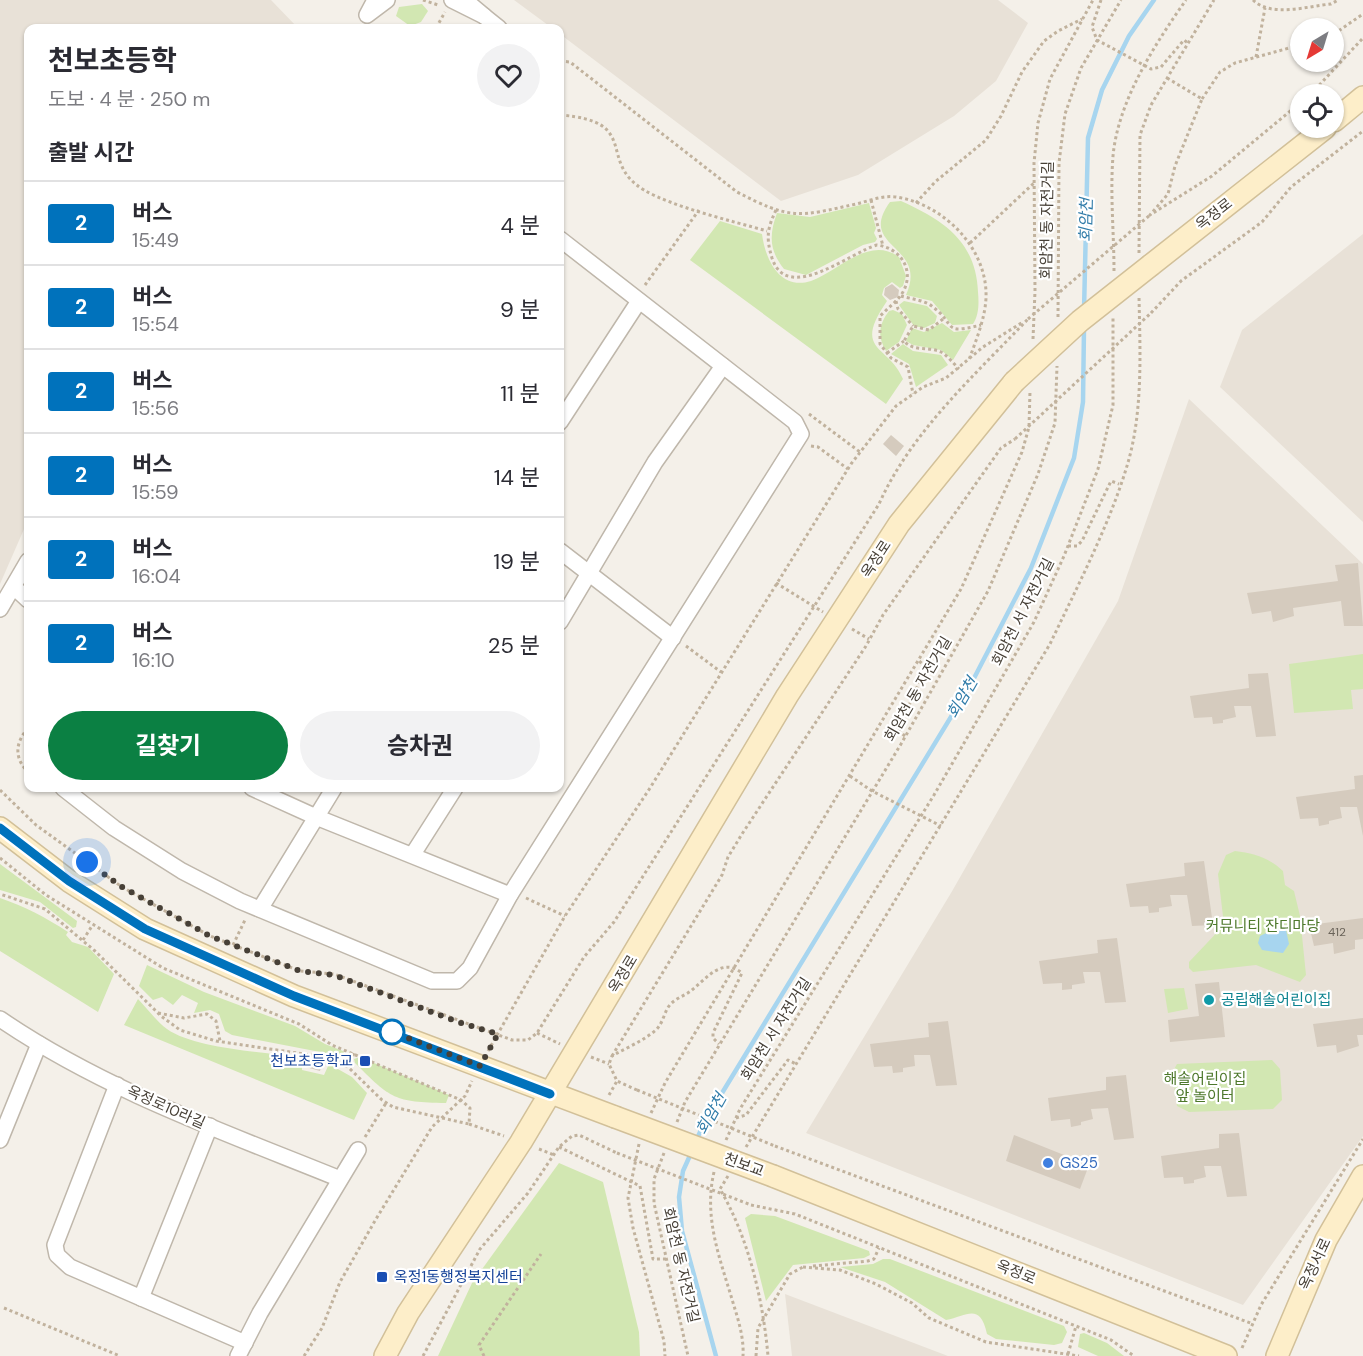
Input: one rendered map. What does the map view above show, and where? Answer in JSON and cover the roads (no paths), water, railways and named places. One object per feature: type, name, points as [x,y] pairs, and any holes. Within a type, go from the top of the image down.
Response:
[{"type":"main road","points":[[1344,113],[1363,97]]},
{"type":"main road","name":"옥정로","points":[[385,1356],[408,1312],[550,1094],[788,696],[886,543],[1022,382],[1080,321],[1145,263],[1312,138]]},
{"type":"main road","points":[[0,828],[69,881],[145,929],[294,996],[550,1094]]},
{"type":"main road","name":"천보교","points":[[550,1094],[773,1176]]},
{"type":"main road","name":"옥정로","points":[[773,1176],[1227,1356]]},
{"type":"main road","name":"옥정서로","points":[[1277,1356],[1326,1240],[1363,1176]]},
{"type":"street","points":[[360,24],[375,0]]},
{"type":"street","points":[[367,15],[387,0]]},
{"type":"street","points":[[465,0],[494,24]]},
{"type":"street","points":[[449,5],[484,16]]},
{"type":"street","points":[[68,792],[147,851],[253,912],[432,981],[457,981],[470,968],[765,489],[801,439],[800,430],[795,422],[723,366],[640,295],[564,242]]},
{"type":"street","points":[[565,402],[640,295]]},
{"type":"street","points":[[564,616],[655,462],[723,366]]},
{"type":"street","points":[[564,554],[673,638]]},
{"type":"street","points":[[0,609],[24,568]]},
{"type":"street","points":[[14,587],[24,596]]},
{"type":"street","points":[[261,792],[316,817],[515,896]]},
{"type":"street","points":[[253,912],[332,792]]},
{"type":"street","points":[[412,854],[452,792]]},
{"type":"street","name":"옥정로10라길","points":[[0,1019],[39,1044],[117,1085],[340,1179]]},
{"type":"street","points":[[0,1140],[6,1107],[39,1044]]},
{"type":"street","points":[[117,1085],[55,1245],[57,1255],[64,1264],[141,1298],[242,1349],[358,1150]]},
{"type":"street","points":[[141,1298],[210,1126]]},
{"type":"water","points":[[1279,927],[1286,930],[1289,944],[1283,953],[1262,950],[1258,943],[1260,936]]},
{"type":"waterway","name":"회암천","points":[[1084,311],[1088,138],[1102,90],[1129,36],[1154,0]]},
{"type":"waterway","name":"회암천","points":[[696,1141],[705,1121],[971,684],[1031,568],[1074,458],[1083,402],[1084,328]]},
{"type":"waterway","name":"회암천","points":[[692,1151],[683,1171],[679,1197],[682,1231],[716,1356]]},
{"type":"place","name":"공립해솔어린이집","points":[[1209,1000]]},
{"type":"place","name":"천보초등학교","points":[[365,1061]]},
{"type":"place","name":"GS25","points":[[1048,1163]]},
{"type":"place","name":"옥정1동행정복지센터","points":[[382,1277]]},
{"type":"park label","name":"커뮤니티 잔디마당","points":[[1263,926]]},
{"type":"park label","name":"해솔어린이집 앞 놀이터","points":[[1205,1088]]}]
